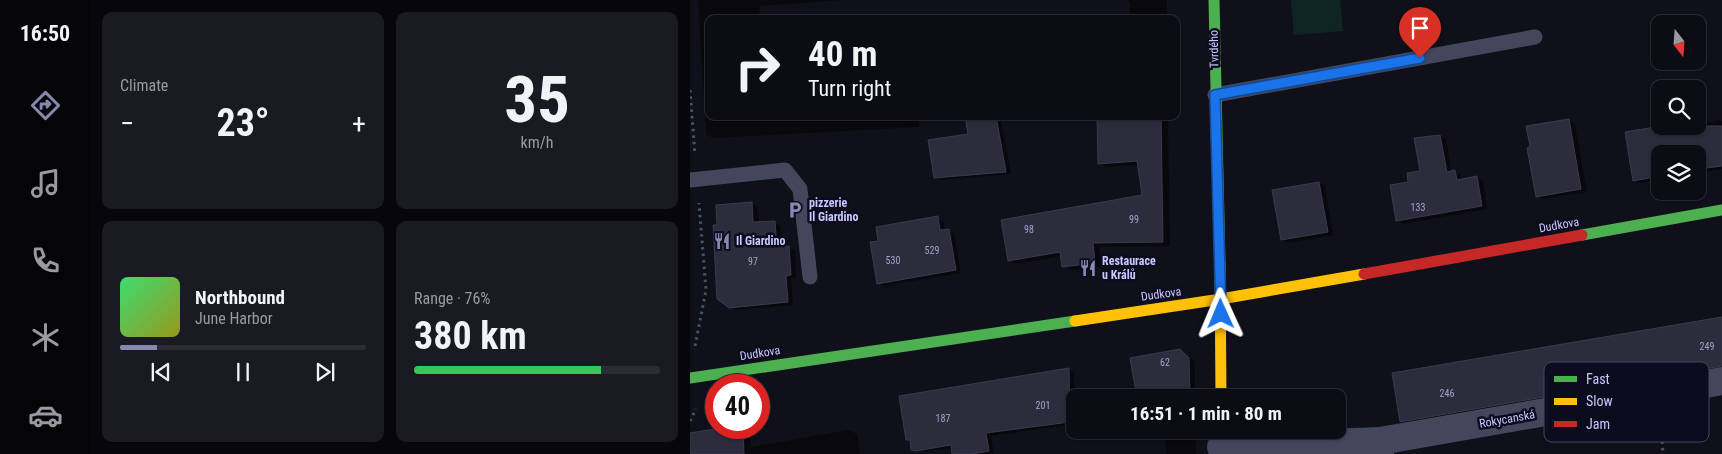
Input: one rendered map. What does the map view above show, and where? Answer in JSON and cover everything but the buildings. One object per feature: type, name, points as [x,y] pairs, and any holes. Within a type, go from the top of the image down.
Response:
[{"type":"street","name":"Tvrdého","points":[[1214,0],[1221,299],[1221,389]]},
{"type":"street","name":"Dudkova","points":[[692,377],[1221,299],[1722,210]]},
{"type":"street","name":"Rokycanská","points":[[1709,384],[1722,381]]},
{"type":"street","name":"Rokycanská","points":[[1380,448],[1544,416]]},
{"type":"street","points":[[1221,444],[1380,448]]},
{"type":"lane","points":[[1215,95],[1535,37]]},
{"type":"lane","points":[[694,180],[785,170],[800,189],[810,277]]},
{"type":"path","points":[[690,90],[694,180],[706,290],[692,359],[692,377],[697,406],[690,421]]},
{"type":"green space","points":[[1291,0],[1340,0],[1343,31],[1294,35]]},
{"type":"traffic: fast","points":[[1214,0],[1220,264]]},
{"type":"traffic: fast","points":[[1582,235],[1722,210]]},
{"type":"traffic: fast","points":[[690,378],[1075,321]]},
{"type":"traffic: slow","points":[[1220,264],[1221,389]]},
{"type":"traffic: slow","points":[[1075,321],[1221,299],[1364,274]]},
{"type":"traffic: jam","points":[[1364,274],[1582,235]]},
{"type":"place","name":"pizzerie Il Giardino","points":[[795,210]]},
{"type":"place","name":"Il Giardino","points":[[722,241]]},
{"type":"place","name":"Restaurace u Králů","points":[[1088,268]]},
{"type":"route","points":[[1221,314],[1215,95],[1420,58]]}]
